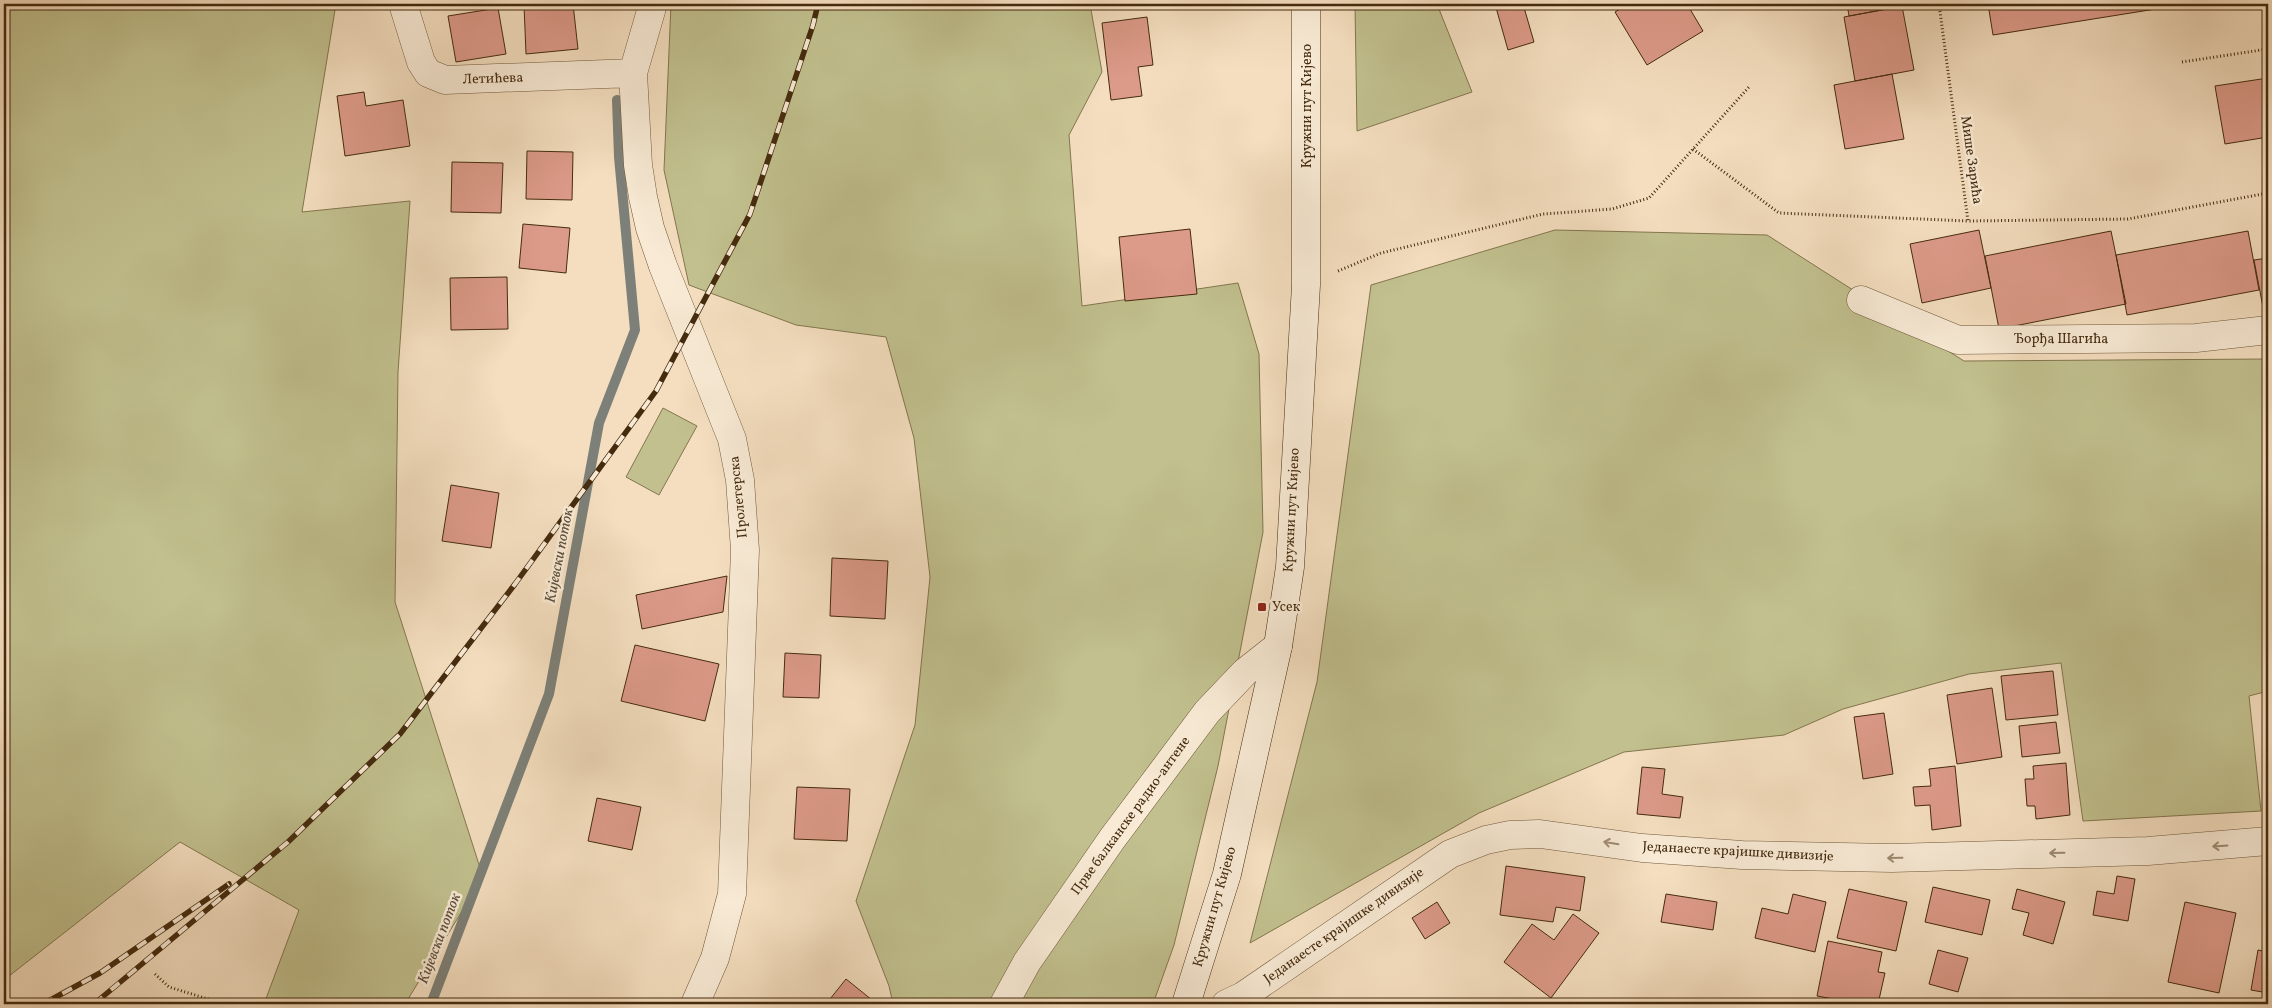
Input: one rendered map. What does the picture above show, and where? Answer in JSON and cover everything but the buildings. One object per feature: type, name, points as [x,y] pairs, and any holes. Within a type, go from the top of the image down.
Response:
[{"type":"street","name":"Летићева","points":[[403,4],[422,62],[428,73],[446,80],[633,73]]},
{"type":"street","name":"Пролетерска","points":[[653,4],[633,73],[638,165],[650,228],[732,439],[740,480],[745,550],[732,894],[715,958],[695,1004]]},
{"type":"street","name":"Кружни пут Кијево","points":[[1186,1004],[1227,874],[1278,646],[1290,567],[1306,285],[1306,4]]},
{"type":"street","name":"Ђорђа Шагића","points":[[1861,300],[1958,340],[2196,338],[2268,330]]},
{"type":"street","name":"Прве балканске радио-антене","points":[[1004,1004],[1027,962],[1112,839],[1206,712],[1245,672],[1278,646]]},
{"type":"street","name":"Једанаесте крајишке дивизије","points":[[1226,1004],[1243,996],[1450,854],[1486,840],[1510,835],[1540,834],[1642,848],[1742,855],[1892,858],[2148,851],[2268,841]]},
{"type":"path","name":"Мише Зарића","points":[[1939,4],[1968,221],[2128,219],[2268,193]]},
{"type":"path","points":[[2182,62],[2268,49]]},
{"type":"path","points":[[1306,285],[1381,253],[1543,214],[1612,209],[1649,198],[1749,87]]},
{"type":"path","points":[[1693,149],[1779,213],[1968,221]]},
{"type":"path","points":[[155,974],[169,987],[224,1004]]},
{"type":"shaded area","points":[[4,4],[336,4],[302,212],[410,201],[398,372],[395,602],[483,877],[405,1004],[264,1004],[299,910],[180,842],[4,980]]},
{"type":"shaded area","points":[[671,4],[1090,4],[1102,72],[1069,135],[1082,306],[1238,283],[1259,354],[1263,532],[1218,766],[1174,945],[1153,1004],[893,1004],[889,986],[856,901],[915,725],[930,577],[914,438],[886,337],[796,325],[689,285],[664,170]]},
{"type":"shaded area","points":[[1355,4],[1437,4],[1472,92],[1357,131]]},
{"type":"shaded area","points":[[1555,230],[1767,235],[1964,361],[2268,359],[2268,691],[2249,696],[2261,811],[2083,821],[2061,663],[1969,674],[1843,709],[1784,735],[1624,752],[1479,813],[1250,943],[1317,682],[1371,285]]},
{"type":"shaded area","points":[[663,408],[697,426],[659,495],[626,477]]},
{"type":"waterway","name":"Кијевски поток","points":[[431,1004],[549,694],[599,423],[635,330],[619,157],[617,100]]},
{"type":"railway","points":[[94,1004],[288,842],[400,734],[515,584],[656,391],[750,214],[813,25],[818,4]]},
{"type":"railway","points":[[43,1004],[100,973],[229,884]]},
{"type":"place","name":"Усек","points":[[1262,607]]}]
